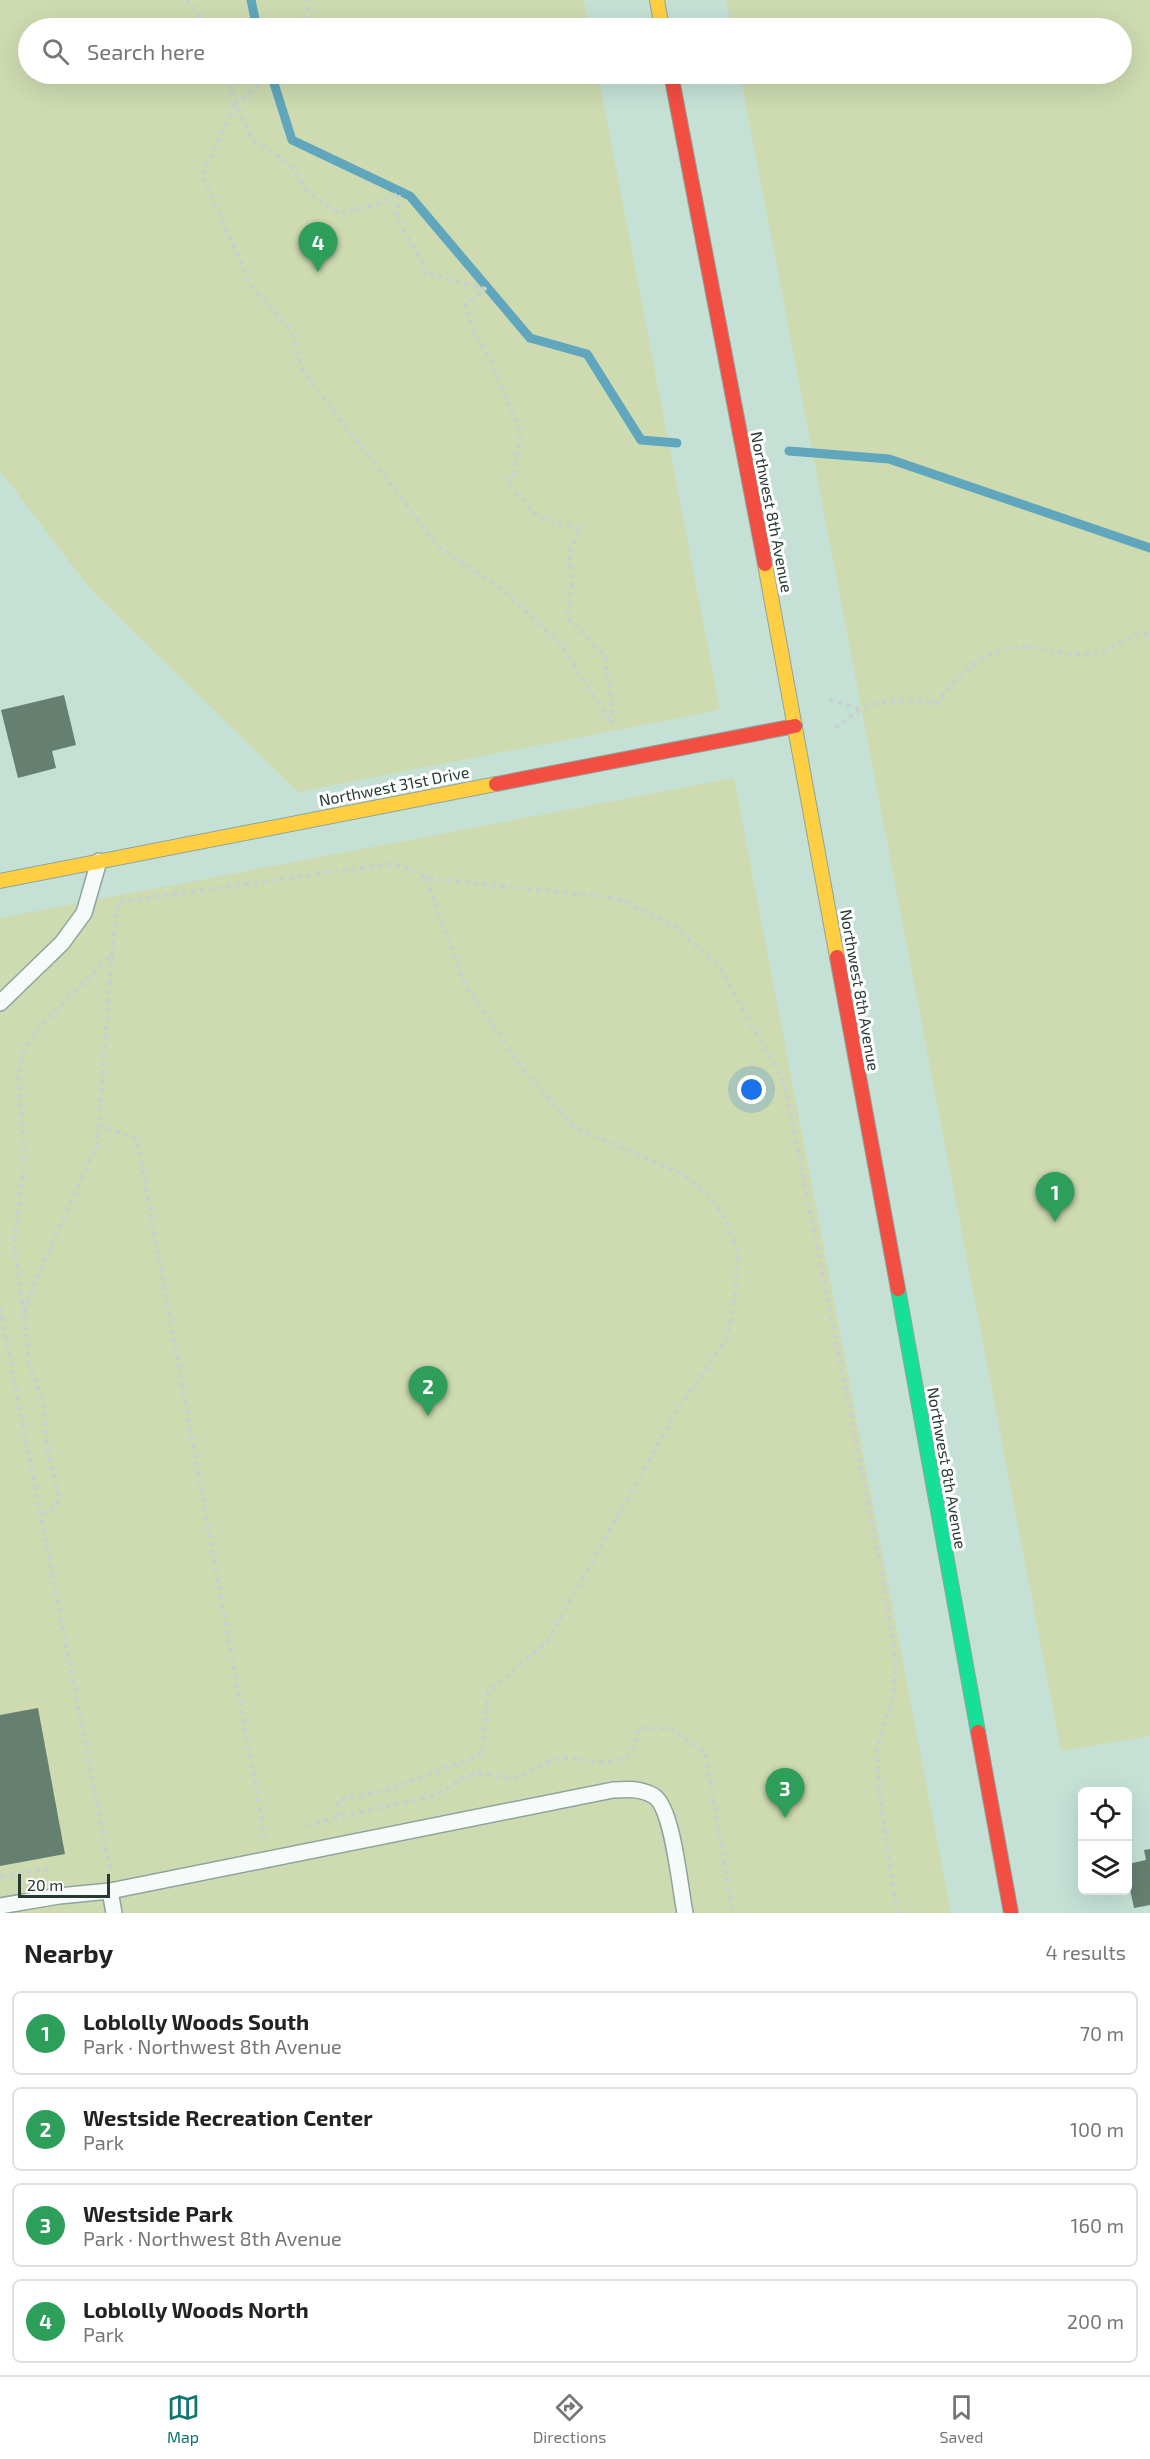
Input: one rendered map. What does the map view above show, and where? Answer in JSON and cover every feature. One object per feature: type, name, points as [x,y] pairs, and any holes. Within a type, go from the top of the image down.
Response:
[{"type":"street","points":[[657,0],[660,18]]},
{"type":"street","name":"Northwest 8th Avenue","points":[[673,84],[795,726],[1011,1913]]},
{"type":"street","name":"Northwest 31st Drive","points":[[0,881],[795,726]]},
{"type":"lane","points":[[0,1003],[62,944],[84,913],[99,861]]},
{"type":"lane","points":[[0,1906],[59,1896],[110,1891],[613,1790],[637,1789],[656,1797],[667,1815],[685,1913]]},
{"type":"lane","points":[[110,1891],[114,1913]]},
{"type":"path","points":[[187,0],[199,18]]},
{"type":"path","points":[[304,18],[308,7],[306,0]]},
{"type":"path","points":[[230,84],[234,100],[253,141],[287,161],[309,193],[339,213],[375,205],[399,193],[397,219],[422,261],[424,272],[485,289],[465,306],[472,328],[491,360],[521,433],[514,471],[507,483],[537,516],[581,529],[569,552],[572,585],[567,617],[606,657],[605,673],[613,716],[611,723]]},
{"type":"path","points":[[259,84],[235,105],[202,175],[251,285],[291,330],[303,371],[440,548],[502,589],[560,643],[615,729]]},
{"type":"path","points":[[829,700],[862,709],[919,700],[936,704],[959,673],[1006,649],[1024,647],[1089,654],[1110,649],[1140,633],[1150,633]]},
{"type":"path","points":[[835,728],[862,709]]},
{"type":"path","points":[[24,1313],[37,1277],[97,1144],[118,902],[390,864],[410,869],[426,878],[616,898],[674,927],[718,965],[785,1084],[883,1578],[896,1663],[893,1694],[878,1750],[880,1797],[897,1913]]},
{"type":"path","points":[[339,1815],[338,1800],[390,1789],[482,1754],[488,1692],[548,1642],[680,1405],[727,1339],[736,1291],[737,1251],[725,1218],[710,1197],[684,1175],[574,1127],[522,1068],[464,983],[426,878]]},
{"type":"path","points":[[41,1515],[57,1507],[59,1497],[48,1447],[44,1406],[29,1363],[14,1244],[25,1156],[18,1073],[25,1048],[39,1027],[112,954]]},
{"type":"path","points":[[99,1125],[137,1138],[265,1838]]},
{"type":"path","points":[[0,1308],[110,1870]]},
{"type":"green space","points":[[0,0],[584,0],[587,18],[18,18],[18,84],[600,84],[720,710],[298,792],[92,591],[0,471]]},
{"type":"green space","points":[[726,0],[1150,0],[1150,1736],[1061,1751],[742,84],[1132,84],[1132,18],[730,18]]},
{"type":"green space","points":[[734,778],[951,1913],[0,1913],[0,918]]},
{"type":"building","points":[[64,695],[76,745],[52,751],[56,768],[18,778],[1,710]]},
{"type":"building","points":[[38,1708],[65,1854],[0,1866],[0,1715]]},
{"type":"building","points":[[1150,1849],[1150,1905],[1134,1908],[1131,1895],[1132,1863],[1146,1860],[1144,1850]]},
{"type":"waterway","points":[[251,0],[255,18]]},
{"type":"waterway","points":[[274,84],[292,140],[410,196],[530,338],[587,354],[641,440],[677,443]]},
{"type":"waterway","points":[[789,451],[889,459],[1150,548]]},
{"type":"traffic: fast","points":[[898,1289],[978,1732]]},
{"type":"traffic: slow","points":[[657,0],[660,18]]},
{"type":"traffic: slow","points":[[765,564],[837,957]]},
{"type":"traffic: slow","points":[[0,881],[496,784]]},
{"type":"traffic: jam","points":[[673,84],[765,564]]},
{"type":"traffic: jam","points":[[496,784],[795,726]]},
{"type":"traffic: jam","points":[[837,957],[898,1289]]},
{"type":"traffic: jam","points":[[978,1732],[1011,1913]]},
{"type":"place","name":"Loblolly Woods North","points":[[318,272]]},
{"type":"place","name":"Loblolly Woods South","points":[[1055,1222]]},
{"type":"place","name":"Westside Recreation Center","points":[[428,1416]]},
{"type":"place","name":"Westside Park","points":[[785,1818]]}]
